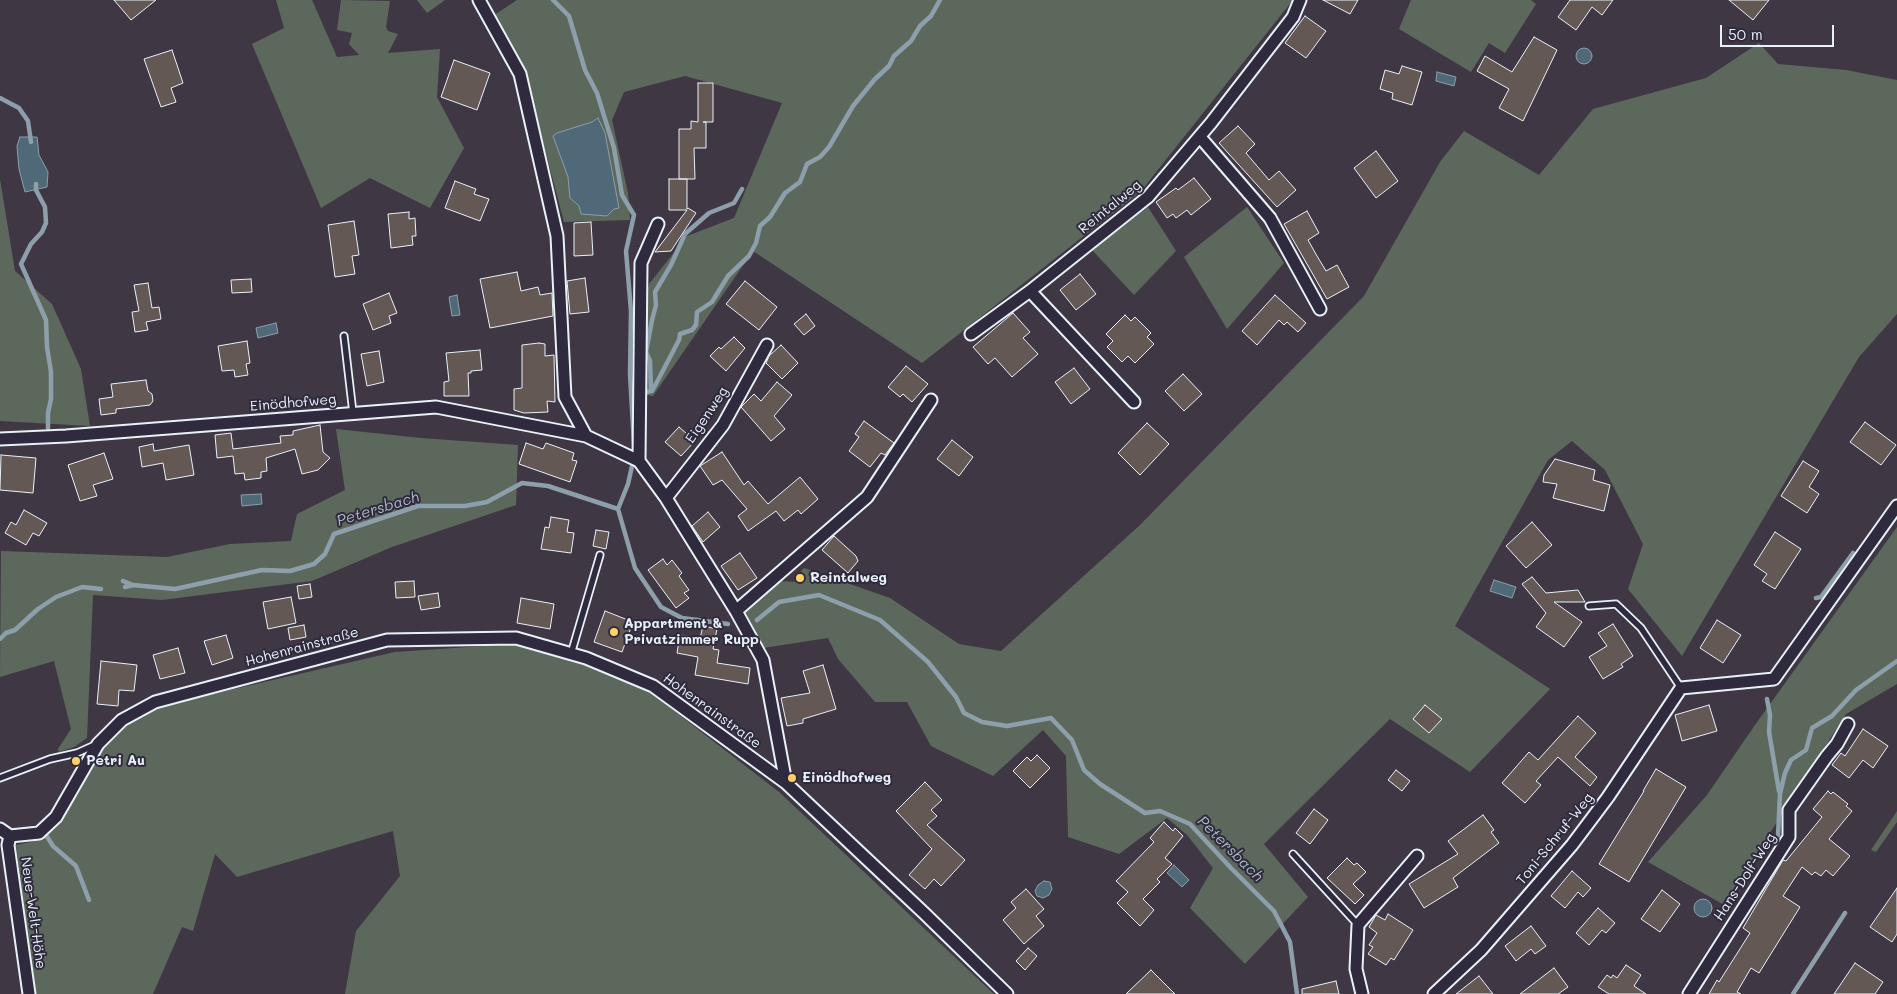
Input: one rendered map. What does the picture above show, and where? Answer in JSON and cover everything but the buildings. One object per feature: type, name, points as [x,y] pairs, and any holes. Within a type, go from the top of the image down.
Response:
[{"type":"street","points":[[478,0],[520,74],[557,236],[565,397],[586,436]]},
{"type":"street","name":"Reintalweg","points":[[971,334],[1030,291],[1148,197],[1200,136],[1293,17],[1300,0]]},
{"type":"street","points":[[1200,136],[1270,218],[1320,308]]},
{"type":"street","points":[[639,461],[641,263],[658,224]]},
{"type":"street","points":[[1030,291],[1134,402]]},
{"type":"street","name":"Eigenweg","points":[[666,498],[723,425],[768,345]]},
{"type":"street","points":[[736,611],[867,497],[931,400]]},
{"type":"street","name":"Einödhofweg","points":[[0,438],[66,436],[436,407],[586,436],[639,461],[666,498],[736,611],[763,660],[786,783]]},
{"type":"street","points":[[1681,688],[1774,679],[1897,506]]},
{"type":"street","name":"Hohenrainstraße","points":[[10,836],[39,833],[56,817],[98,744],[122,720],[155,702],[387,640],[516,638],[586,658],[653,686],[786,783],[1007,994]]},
{"type":"street","name":"Toni-Schruf-Weg","points":[[1434,994],[1480,950],[1572,845],[1608,797],[1681,688]]},
{"type":"street","name":"Hans-Dolf-Weg","points":[[1689,994],[1789,837],[1789,810],[1837,744],[1848,724]]},
{"type":"street","points":[[0,829],[10,836]]},
{"type":"street","name":"Neue-Welt-Höhe","points":[[10,836],[8,845],[29,994]]},
{"type":"street","points":[[1362,994],[1356,969],[1358,925],[1417,856]]},
{"type":"lane","points":[[344,336],[352,413]]},
{"type":"lane","points":[[571,654],[600,555]]},
{"type":"lane","points":[[1589,606],[1616,604],[1641,628],[1681,688]]},
{"type":"lane","name":"Hohenrainstraße","points":[[0,778],[50,759],[98,744]]},
{"type":"lane","points":[[1293,854],[1358,925]]},
{"type":"green space","points":[[276,0],[312,0],[337,57],[359,55],[349,44],[352,33],[337,30],[341,0],[390,1],[386,27],[388,31],[398,34],[388,53],[440,49],[437,97],[464,148],[430,208],[370,178],[321,208],[252,44],[284,28]]},
{"type":"green space","points":[[417,0],[445,0],[427,13]]},
{"type":"green space","points":[[517,0],[1293,0],[1141,191],[922,363],[753,251],[653,396],[640,394],[640,332],[649,284],[687,236],[734,218],[782,103],[685,76],[624,92],[612,120],[628,193],[630,220],[564,222],[524,70],[493,16]],"holes":[[[598,118],[614,209],[607,216],[581,214],[579,206],[570,198],[568,177],[553,136]]]},
{"type":"green space","points":[[1411,0],[1531,0],[1536,4],[1505,53],[1489,43],[1471,72],[1399,29]]},
{"type":"green space","points":[[1759,43],[1778,64],[1846,70],[1897,80],[1897,314],[1859,357],[1682,656],[1628,589],[1643,544],[1605,470],[1572,441],[1548,460],[1455,626],[1550,689],[1470,772],[1390,719],[1264,844],[1308,897],[1245,964],[1190,908],[1213,868],[1187,835],[1167,818],[1119,854],[1068,837],[1066,756],[1043,730],[993,776],[931,746],[907,702],[875,702],[838,659],[828,638],[763,648],[743,611],[773,581],[799,582],[804,578],[801,571],[804,568],[890,598],[959,644],[1001,651],[1140,525],[1364,296],[1440,162],[1464,131],[1539,175],[1593,109],[1706,78]]},
{"type":"green space","points":[[0,179],[15,271],[52,304],[81,369],[90,426],[0,421]]},
{"type":"green space","points":[[1148,207],[1176,251],[1134,295],[1092,250]]},
{"type":"green space","points":[[1247,207],[1284,263],[1227,329],[1184,257]]},
{"type":"green space","points":[[336,429],[421,438],[518,445],[516,505],[392,547],[312,581],[162,600],[93,595],[87,738],[74,747],[59,752],[58,749],[71,729],[54,661],[0,677],[1,551],[167,557],[230,544],[291,541],[297,514],[345,490]]},
{"type":"green space","points":[[1897,527],[1897,684],[1846,714],[1766,839],[1726,906],[1648,862],[1707,795]]},
{"type":"green space","points":[[514,644],[584,665],[651,693],[779,792],[994,994],[345,994],[356,931],[400,876],[393,831],[237,877],[215,854],[193,931],[182,927],[153,994],[35,994],[16,845],[40,840],[60,822],[103,745],[125,725],[164,705],[395,652]]},
{"type":"green space","points":[[1897,811],[1897,822],[1876,852],[1871,850]]},
{"type":"water","points":[[1584,48],[1590,50],[1592,56],[1590,62],[1584,64],[1578,62],[1576,56],[1578,50]]},
{"type":"water","points":[[1437,72],[1456,77],[1454,86],[1436,81]]},
{"type":"water","points":[[598,118],[605,133],[619,208],[614,209],[607,216],[581,214],[579,206],[570,198],[568,177],[553,136]]},
{"type":"water","points":[[20,137],[37,137],[39,155],[48,172],[47,187],[25,192],[19,169],[17,146]]},
{"type":"water","points":[[457,295],[460,315],[452,316],[449,297]]},
{"type":"water","points":[[276,323],[278,333],[258,338],[256,328]]},
{"type":"water","points":[[261,494],[262,504],[242,506],[241,495]]},
{"type":"water","points":[[1494,580],[1516,587],[1512,598],[1490,591]]},
{"type":"water","points":[[1174,865],[1189,880],[1182,887],[1167,873]]},
{"type":"water","points":[[1044,881],[1050,882],[1052,889],[1049,895],[1043,898],[1037,896],[1035,891],[1038,885]]},
{"type":"water","points":[[1703,899],[1709,902],[1712,908],[1709,914],[1703,917],[1697,914],[1694,908],[1697,902]]},
{"type":"waterway","points":[[553,0],[569,16],[585,70],[597,93],[614,148],[622,195],[634,215],[626,251],[631,311],[630,374],[634,444]]},
{"type":"waterway","points":[[646,392],[652,391],[679,340],[680,334],[692,330],[696,325],[697,312],[712,302],[728,276],[749,256],[756,243],[760,226],[770,217],[785,193],[800,182],[807,164],[820,157],[829,147],[853,106],[875,79],[889,66],[894,56],[911,41],[920,26],[931,16],[940,0]]},
{"type":"waterway","points":[[0,98],[19,108],[28,121],[31,142]]},
{"type":"waterway","points":[[36,184],[36,190],[45,207],[46,223],[42,232],[31,244],[21,264],[46,320],[47,347],[51,372],[48,428]]},
{"type":"waterway","points":[[651,390],[650,361],[646,352],[656,305],[655,292],[671,265],[685,234],[709,213],[734,203],[742,189]]},
{"type":"waterway","points":[[618,509],[628,484],[632,466]]},
{"type":"waterway","name":"Petersbach","points":[[125,587],[133,585],[175,589],[262,570],[290,571],[314,564],[325,554],[334,534],[418,506],[465,506],[487,502],[522,483],[548,486],[618,509],[635,568],[661,607],[682,618],[728,624]]},
{"type":"waterway","points":[[1816,598],[1821,597],[1853,553]]},
{"type":"waterway","name":"Petersbach","points":[[123,581],[133,585]]},
{"type":"waterway","name":"Petersbach","points":[[0,639],[6,633],[15,630],[38,609],[56,597],[82,587],[101,589]]},
{"type":"waterway","name":"Petersbach","points":[[757,620],[779,602],[819,595],[880,620],[928,662],[956,697],[964,713],[982,722],[1007,726],[1051,718],[1072,740],[1084,770],[1100,784],[1145,813],[1160,811],[1190,824],[1274,911],[1290,942],[1297,994]]},
{"type":"waterway","points":[[1778,836],[1780,794],[1785,773],[1791,760],[1806,750],[1812,728],[1832,716],[1856,690],[1897,661]]},
{"type":"waterway","points":[[1767,699],[1770,715],[1769,732],[1779,791]]},
{"type":"waterway","points":[[46,835],[53,846],[76,866],[89,900]]},
{"type":"waterway","points":[[1793,994],[1845,913]]},
{"type":"place","name":"Reintalweg","points":[[800,578]]},
{"type":"place","name":"Appartment & Privatzimmer Rupp","points":[[614,632]]},
{"type":"place","name":"Petri Au","points":[[76,761]]},
{"type":"place","name":"Einödhofweg","points":[[792,778]]}]
